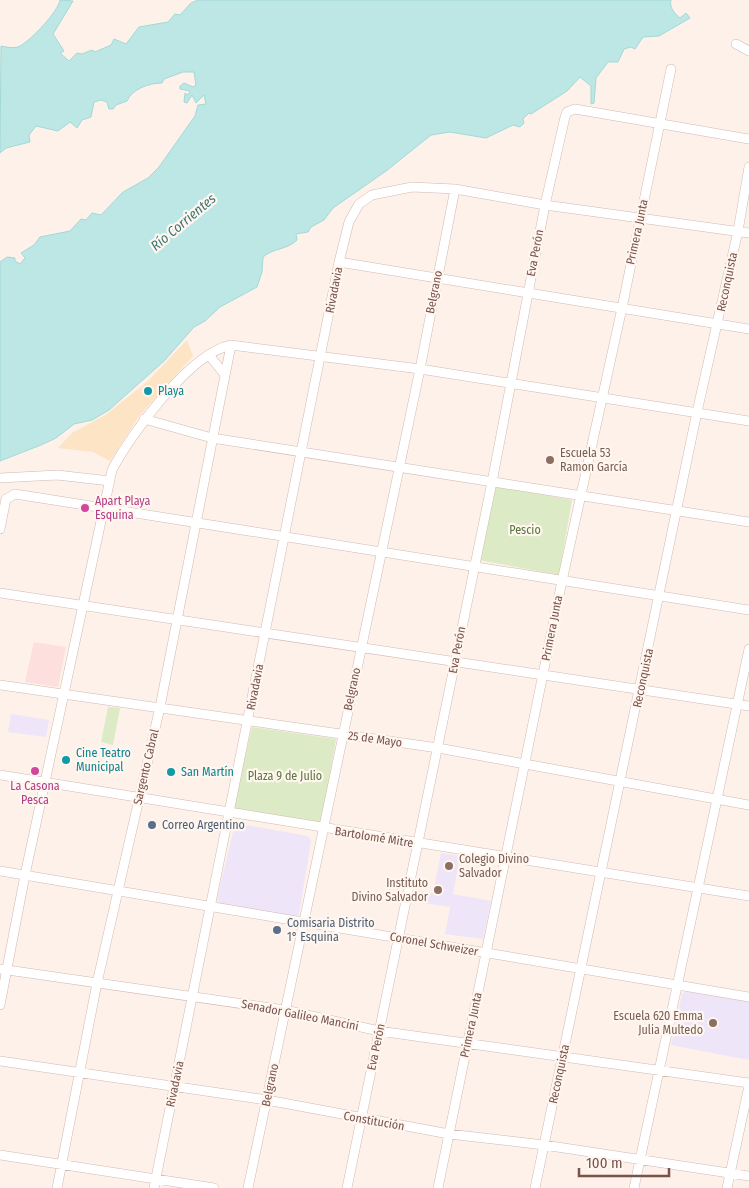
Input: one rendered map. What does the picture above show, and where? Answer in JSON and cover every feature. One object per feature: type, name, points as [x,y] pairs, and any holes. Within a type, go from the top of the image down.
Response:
[{"type":"street","points":[[736,44],[749,52]]},
{"type":"street","name":"Primera Junta","points":[[438,1188],[542,675],[622,308],[671,69]]},
{"type":"street","name":"Eva Perón","points":[[347,1188],[492,482],[527,293],[567,112],[575,109],[660,123]]},
{"type":"street","points":[[660,123],[749,139]]},
{"type":"street","name":"Reconquista","points":[[535,1188],[678,511],[697,412],[738,231],[749,167]]},
{"type":"street","name":"Rivadavia","points":[[155,1183],[322,355],[339,262],[353,211],[372,195],[412,187],[455,189]]},
{"type":"street","points":[[455,189],[545,205],[749,233]]},
{"type":"street","name":"Belgrano","points":[[248,1188],[380,552],[420,369],[455,189]]},
{"type":"street","points":[[339,262],[749,329]]},
{"type":"street","points":[[0,1006],[4,969],[112,470],[120,454],[144,420],[198,363],[222,347],[231,345],[322,355],[420,369],[749,421]]},
{"type":"street","name":"Sargento Cabral","points":[[57,1188],[78,1072],[97,983],[160,707],[231,345]]},
{"type":"street","points":[[209,355],[225,375]]},
{"type":"street","points":[[144,420],[212,438],[749,522]]},
{"type":"street","points":[[0,478],[57,475],[110,481]]},
{"type":"street","points":[[0,529],[6,499],[15,494],[749,610]]},
{"type":"street","points":[[0,593],[749,706]]},
{"type":"street","points":[[634,1188],[749,649]]},
{"type":"street","name":"25 de Mayo","points":[[0,685],[438,748],[621,780],[749,805]]},
{"type":"street","name":"Bartolomé Mitre","points":[[0,775],[139,796],[323,829],[505,858],[602,871],[749,896]]},
{"type":"street","name":"Coronel Schweizer","points":[[0,871],[749,997]]},
{"type":"street","name":"Senador Galileo Mancini","points":[[4,969],[285,1010],[379,1031],[468,1042],[749,1085]]},
{"type":"street","name":"Constitución","points":[[0,1061],[266,1100],[449,1134],[544,1145],[640,1162],[749,1176]]},
{"type":"street","points":[[727,1188],[749,1085]]},
{"type":"street","points":[[0,1155],[61,1164],[155,1183],[214,1188]]},
{"type":"shaded area","points":[[34,642],[66,647],[58,687],[25,682]]},
{"type":"shaded area","points":[[11,714],[49,720],[46,737],[8,732]]},
{"type":"shaded area","points":[[240,824],[308,836],[311,841],[299,914],[296,917],[220,904],[217,899],[234,828]]},
{"type":"shaded area","points":[[441,853],[460,856],[453,894],[491,901],[483,939],[445,934],[450,907],[411,901],[413,890],[433,893]]},
{"type":"shaded area","name":"Escuela 620 Emma Julia Multedo","points":[[686,991],[749,1001],[749,1060],[671,1045],[682,994]]},
{"type":"green space","name":"Pescio","points":[[492,485],[572,500],[559,575],[479,560]]},
{"type":"green space","points":[[108,707],[120,708],[113,745],[101,742]]},
{"type":"green space","name":"Plaza 9 de Julio","points":[[252,727],[336,739],[321,826],[233,810]]},
{"type":"sand","name":"Playa","points":[[187,340],[193,356],[139,416],[110,461],[93,452],[58,448],[72,433],[107,414],[148,381]]},
{"type":"water","name":"Río Corrientes","points":[[60,0],[73,1],[53,34],[64,51],[60,53],[69,61],[77,53],[82,54],[92,50],[95,52],[111,45],[114,39],[126,44],[139,27],[168,22],[175,14],[180,15],[191,3],[198,0],[671,0],[671,7],[680,18],[686,13],[690,18],[659,36],[643,37],[635,49],[631,47],[624,49],[618,62],[608,62],[596,78],[594,103],[591,104],[591,86],[580,77],[567,91],[531,114],[529,113],[523,119],[524,123],[520,127],[513,125],[486,138],[450,132],[431,135],[386,171],[333,208],[324,220],[311,227],[308,232],[296,234],[297,240],[293,243],[263,257],[262,272],[257,287],[220,307],[205,321],[194,327],[164,361],[109,410],[92,420],[74,424],[56,438],[0,461],[0,262],[7,257],[15,258],[15,261],[20,264],[25,258],[21,253],[34,245],[40,237],[70,231],[81,219],[86,220],[92,213],[101,215],[123,192],[148,178],[159,167],[195,116],[198,105],[206,104],[204,95],[196,103],[192,95],[187,103],[184,102],[185,93],[188,95],[190,91],[180,89],[180,86],[184,83],[193,87],[196,85],[194,72],[183,72],[164,79],[162,83],[152,84],[137,90],[127,101],[116,105],[113,109],[109,109],[107,102],[101,100],[94,102],[91,117],[82,120],[77,128],[70,122],[58,131],[36,126],[29,135],[30,142],[6,148],[0,153],[1,46],[10,48],[25,43],[49,18]]},
{"type":"place","name":"Playa","points":[[148,391]]},
{"type":"place","name":"Escuela 53 Ramon García","points":[[550,460]]},
{"type":"place","name":"Apart Playa Esquina","points":[[85,508]]},
{"type":"place","name":"Cine Teatro Municipal","points":[[66,760]]},
{"type":"place","name":"La Casona Pesca","points":[[35,771]]},
{"type":"place","name":"San Martín","points":[[171,772]]},
{"type":"place","name":"Correo Argentino","points":[[152,825]]},
{"type":"place","name":"Colegio Divino Salvador","points":[[449,866]]},
{"type":"place","name":"Instituto Divino Salvador","points":[[438,890]]},
{"type":"place","name":"Comisaria Distrito 1° Esquina","points":[[277,930]]},
{"type":"place","name":"Escuela 620 Emma Julia Multedo","points":[[713,1023]]}]
